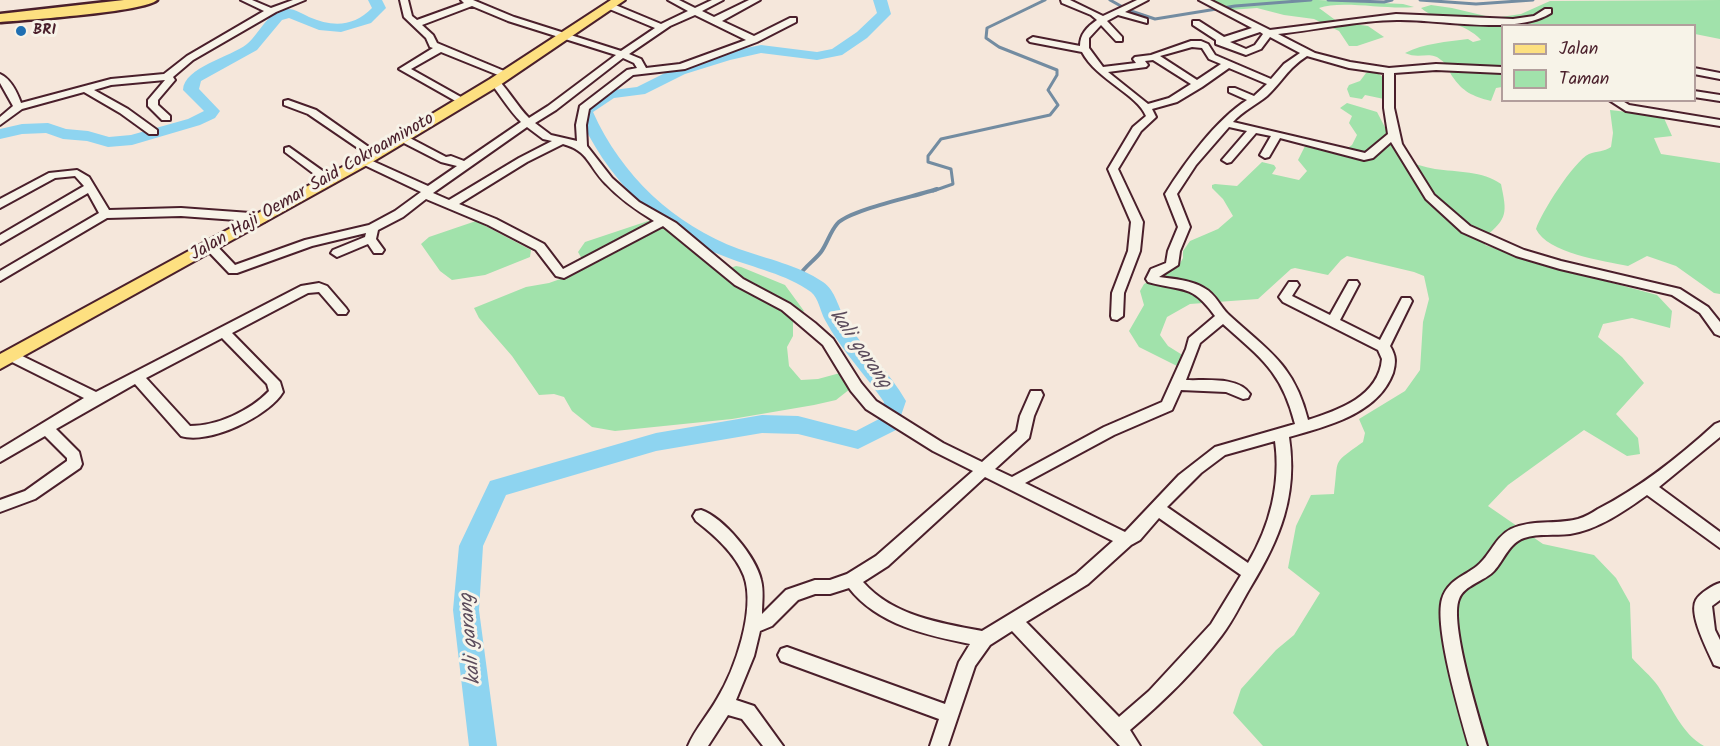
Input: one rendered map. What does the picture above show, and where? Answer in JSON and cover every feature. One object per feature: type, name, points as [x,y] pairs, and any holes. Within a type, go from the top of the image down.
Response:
[{"type":"highway","points":[[0,15],[124,0]]},
{"type":"highway","points":[[0,15],[106,7],[150,0]]},
{"type":"main road","name":"Jalan Haji Oemar Said Cokroaminoto","points":[[5,359],[330,181],[501,78],[612,2]]},
{"type":"street","points":[[245,0],[271,11]]},
{"type":"street","points":[[0,122],[18,107],[84,88],[130,79],[167,77],[190,58],[271,11],[301,0]]},
{"type":"street","points":[[404,0],[406,13],[439,49],[501,78],[512,106],[527,122],[547,136],[582,146]]},
{"type":"street","points":[[672,0],[754,40]]},
{"type":"street","points":[[337,253],[371,234],[465,165],[527,122],[552,108],[662,28],[719,0]]},
{"type":"street","points":[[713,20],[720,19],[755,0]]},
{"type":"street","points":[[1138,276],[1134,251],[1137,222],[1113,169],[1126,151],[1137,129],[1151,117],[1146,108],[1100,70],[1084,50],[1084,36],[1089,29],[1120,10],[1144,0]]},
{"type":"street","points":[[414,24],[449,13],[468,1],[565,36],[598,45],[638,61],[643,70]]},
{"type":"street","points":[[1065,1],[1094,14],[1119,39]]},
{"type":"street","points":[[612,2],[662,28]]},
{"type":"street","points":[[1207,2],[1308,52],[1349,65],[1389,70],[1436,67],[1501,70]]},
{"type":"street","points":[[1120,10],[1144,21]]},
{"type":"street","points":[[1155,57],[1157,52],[1191,44],[1205,46],[1264,31],[1396,17],[1514,22],[1537,18],[1548,11]]},
{"type":"street","points":[[793,20],[754,40],[682,67],[630,72],[584,108],[581,125],[582,146],[620,193],[672,226],[740,282],[786,307],[820,334],[836,352],[862,396],[871,405],[938,447],[1125,540]]},
{"type":"street","points":[[1196,23],[1222,41],[1246,52],[1258,47],[1264,31]]},
{"type":"street","points":[[1034,40],[1084,50]]},
{"type":"street","points":[[1205,46],[1212,57],[1273,83]]},
{"type":"street","points":[[439,49],[404,69],[464,101]]},
{"type":"street","points":[[1117,316],[1118,293],[1138,276],[1172,265],[1174,251],[1184,231],[1183,222],[1178,216],[1171,194],[1192,160],[1203,152],[1217,131],[1229,124],[1233,116],[1256,100],[1284,69],[1308,52]]},
{"type":"street","points":[[1100,70],[1143,65],[1138,59],[1155,57],[1199,85]]},
{"type":"street","points":[[1146,108],[1173,100],[1228,64]]},
{"type":"street","points":[[1389,70],[1393,135],[1430,197],[1466,230],[1489,241],[1540,259],[1676,292],[1704,310],[1720,331]]},
{"type":"street","points":[[1696,71],[1720,76]]},
{"type":"street","points":[[0,76],[11,91],[18,107]]},
{"type":"street","points":[[166,118],[153,105],[153,100],[170,80],[167,77]]},
{"type":"street","points":[[84,88],[124,111],[153,132]]},
{"type":"street","points":[[1232,90],[1256,100]]},
{"type":"street","points":[[1696,94],[1720,98]]},
{"type":"street","points":[[1617,102],[1626,108],[1720,123]]},
{"type":"street","points":[[288,103],[326,120],[369,158],[427,193],[492,222],[540,247],[560,273],[564,274],[662,221]]},
{"type":"street","points":[[1229,124],[1364,157],[1369,156],[1393,135]]},
{"type":"street","points":[[1227,160],[1254,129]]},
{"type":"street","points":[[1265,155],[1277,134]]},
{"type":"street","points":[[402,138],[445,159],[465,165]]},
{"type":"street","points":[[450,204],[561,141]]},
{"type":"street","points":[[289,150],[330,181]]},
{"type":"street","points":[[0,204],[45,178],[76,173],[85,178],[105,214]]},
{"type":"street","points":[[0,240],[90,187]]},
{"type":"street","points":[[0,278],[105,214],[161,212],[264,218]]},
{"type":"street","points":[[211,247],[232,270],[309,243],[371,234]]},
{"type":"street","points":[[371,234],[378,250]]},
{"type":"street","points":[[1138,276],[1202,292],[1209,296],[1223,317],[1262,349],[1277,365],[1292,389],[1303,426]]},
{"type":"street","points":[[1333,322],[1353,284]]},
{"type":"street","points":[[939,746],[968,662],[984,639],[1083,579],[1125,540],[1134,535],[1186,477],[1206,459],[1220,451],[1343,413],[1373,395],[1382,385],[1389,362],[1389,353],[1383,347],[1286,298],[1293,285]]},
{"type":"street","points":[[0,456],[96,398],[313,287],[323,289],[342,311]]},
{"type":"street","points":[[1383,347],[1406,301]]},
{"type":"street","points":[[1013,483],[1109,431],[1164,408],[1169,404],[1193,349],[1194,341],[1223,317]]},
{"type":"street","points":[[138,378],[186,432],[204,431],[246,415],[264,405],[276,392],[273,382],[224,332]]},
{"type":"street","points":[[5,359],[96,398]]},
{"type":"street","points":[[1176,385],[1228,387],[1243,394]]},
{"type":"street","points":[[754,625],[766,621],[792,595],[815,587],[830,587],[852,580],[882,561],[1024,434],[1027,416],[1036,395]]},
{"type":"street","points":[[1478,746],[1448,622],[1450,600],[1456,589],[1462,582],[1487,567],[1507,540],[1515,534],[1531,529],[1586,523],[1683,460],[1720,428]]},
{"type":"street","points":[[0,506],[30,495],[75,464],[74,456],[47,429]]},
{"type":"street","points":[[1118,729],[1155,697],[1217,629],[1249,572],[1265,549],[1276,522],[1285,459],[1281,432]]},
{"type":"street","points":[[1646,486],[1720,541]]},
{"type":"street","points":[[1158,509],[1249,572]]},
{"type":"street","points":[[697,746],[724,705],[746,658],[754,625],[752,576],[727,539],[701,516]]},
{"type":"street","points":[[852,580],[868,599],[925,627],[984,639]]},
{"type":"street","points":[[1720,590],[1703,603],[1707,630],[1720,659]]},
{"type":"street","points":[[1012,621],[1118,729],[1131,746]]},
{"type":"street","points":[[787,655],[949,714]]},
{"type":"street","points":[[724,705],[748,712],[774,746]]},
{"type":"green space","points":[[1209,0],[1318,0],[1403,4],[1414,7],[1339,5],[1319,8],[1338,22],[1368,26],[1384,37],[1357,46],[1349,46],[1339,31],[1314,19],[1257,8],[1230,10]]},
{"type":"green space","points":[[1720,0],[1720,39],[1696,34],[1696,24],[1501,24],[1501,87],[1496,88],[1491,101],[1464,90],[1437,57],[1405,53],[1436,43],[1468,39],[1473,42],[1481,40],[1460,26],[1436,17],[1421,8],[1431,5],[1494,18],[1521,14],[1550,1]]},
{"type":"green space","points":[[1372,71],[1384,79],[1384,99],[1365,95],[1362,99],[1350,97],[1347,89],[1349,85],[1360,81],[1366,73]]},
{"type":"green space","points":[[1347,103],[1377,112],[1402,160],[1435,169],[1478,174],[1501,184],[1504,214],[1498,225],[1485,237],[1485,245],[1542,264],[1657,295],[1672,311],[1670,328],[1632,318],[1603,324],[1598,337],[1622,357],[1644,383],[1616,414],[1638,438],[1640,454],[1627,456],[1584,430],[1508,485],[1488,506],[1543,544],[1594,555],[1616,578],[1630,603],[1632,658],[1658,686],[1683,727],[1704,746],[1263,746],[1233,713],[1241,689],[1276,650],[1294,635],[1320,593],[1288,568],[1296,526],[1311,495],[1334,494],[1338,463],[1363,442],[1365,433],[1359,419],[1405,391],[1420,370],[1423,322],[1429,299],[1424,276],[1347,256],[1328,275],[1291,269],[1258,299],[1190,304],[1167,317],[1160,335],[1168,346],[1184,356],[1179,367],[1139,347],[1129,331],[1144,305],[1140,291],[1144,284],[1178,267],[1183,258],[1183,251],[1190,241],[1218,229],[1233,216],[1212,185],[1237,186],[1262,162],[1274,165],[1276,168],[1272,174],[1299,180],[1307,171],[1298,160],[1305,146],[1340,153],[1352,145],[1357,135],[1349,123],[1352,116],[1340,108]]},
{"type":"green space","points":[[1610,110],[1663,116],[1672,136],[1654,138],[1661,154],[1720,163],[1720,294],[1714,293],[1676,266],[1647,256],[1628,266],[1577,255],[1552,244],[1536,229],[1551,200],[1575,166],[1589,154],[1611,147],[1613,133]]},
{"type":"green space","points":[[651,220],[678,235],[720,272],[736,266],[741,267],[785,285],[804,311],[793,320],[793,336],[787,347],[789,366],[801,380],[818,379],[840,373],[850,389],[836,400],[814,405],[732,419],[615,431],[592,427],[572,411],[564,397],[554,394],[539,395],[512,356],[479,318],[474,308],[526,287],[563,278],[583,261],[578,252],[585,242]]},
{"type":"green space","points":[[476,221],[531,250],[530,257],[485,275],[452,280],[440,271],[421,244],[429,237]]},
{"type":"waterway","points":[[0,134],[22,129],[48,128],[63,134],[88,136],[108,142],[132,140],[194,122],[209,115],[212,111],[191,90],[191,84],[195,78],[252,47],[277,17],[289,13],[324,27],[350,27],[373,15],[379,8],[375,0]]},
{"type":"waterway","name":"kali garang","points":[[483,746],[466,610],[471,546],[498,488],[656,442],[762,424],[798,425],[858,440],[888,424],[895,401],[842,331],[826,298],[818,288],[783,270],[720,248],[678,224],[658,209],[622,174],[607,154],[594,133],[585,111],[610,94],[640,91],[680,71],[727,56],[761,49],[817,56],[837,52],[862,35],[884,14],[880,0]]},
{"type":"waterway","points":[[933,191],[953,184],[951,169],[928,162],[928,156],[941,139],[1050,115],[1058,105],[1048,90],[1057,75],[1057,70],[999,47],[986,38],[987,28],[1045,0]]},
{"type":"waterway","points":[[1110,0],[1128,10],[1155,19],[1235,6],[1311,0]]},
{"type":"waterway","points":[[1328,0],[1384,2],[1392,0]]},
{"type":"waterway","points":[[1420,0],[1476,4],[1533,0]]},
{"type":"waterway","points":[[799,276],[821,252],[837,224],[844,219],[869,209],[937,189]]},
{"type":"place","name":"BRI","points":[[21,31]]}]
